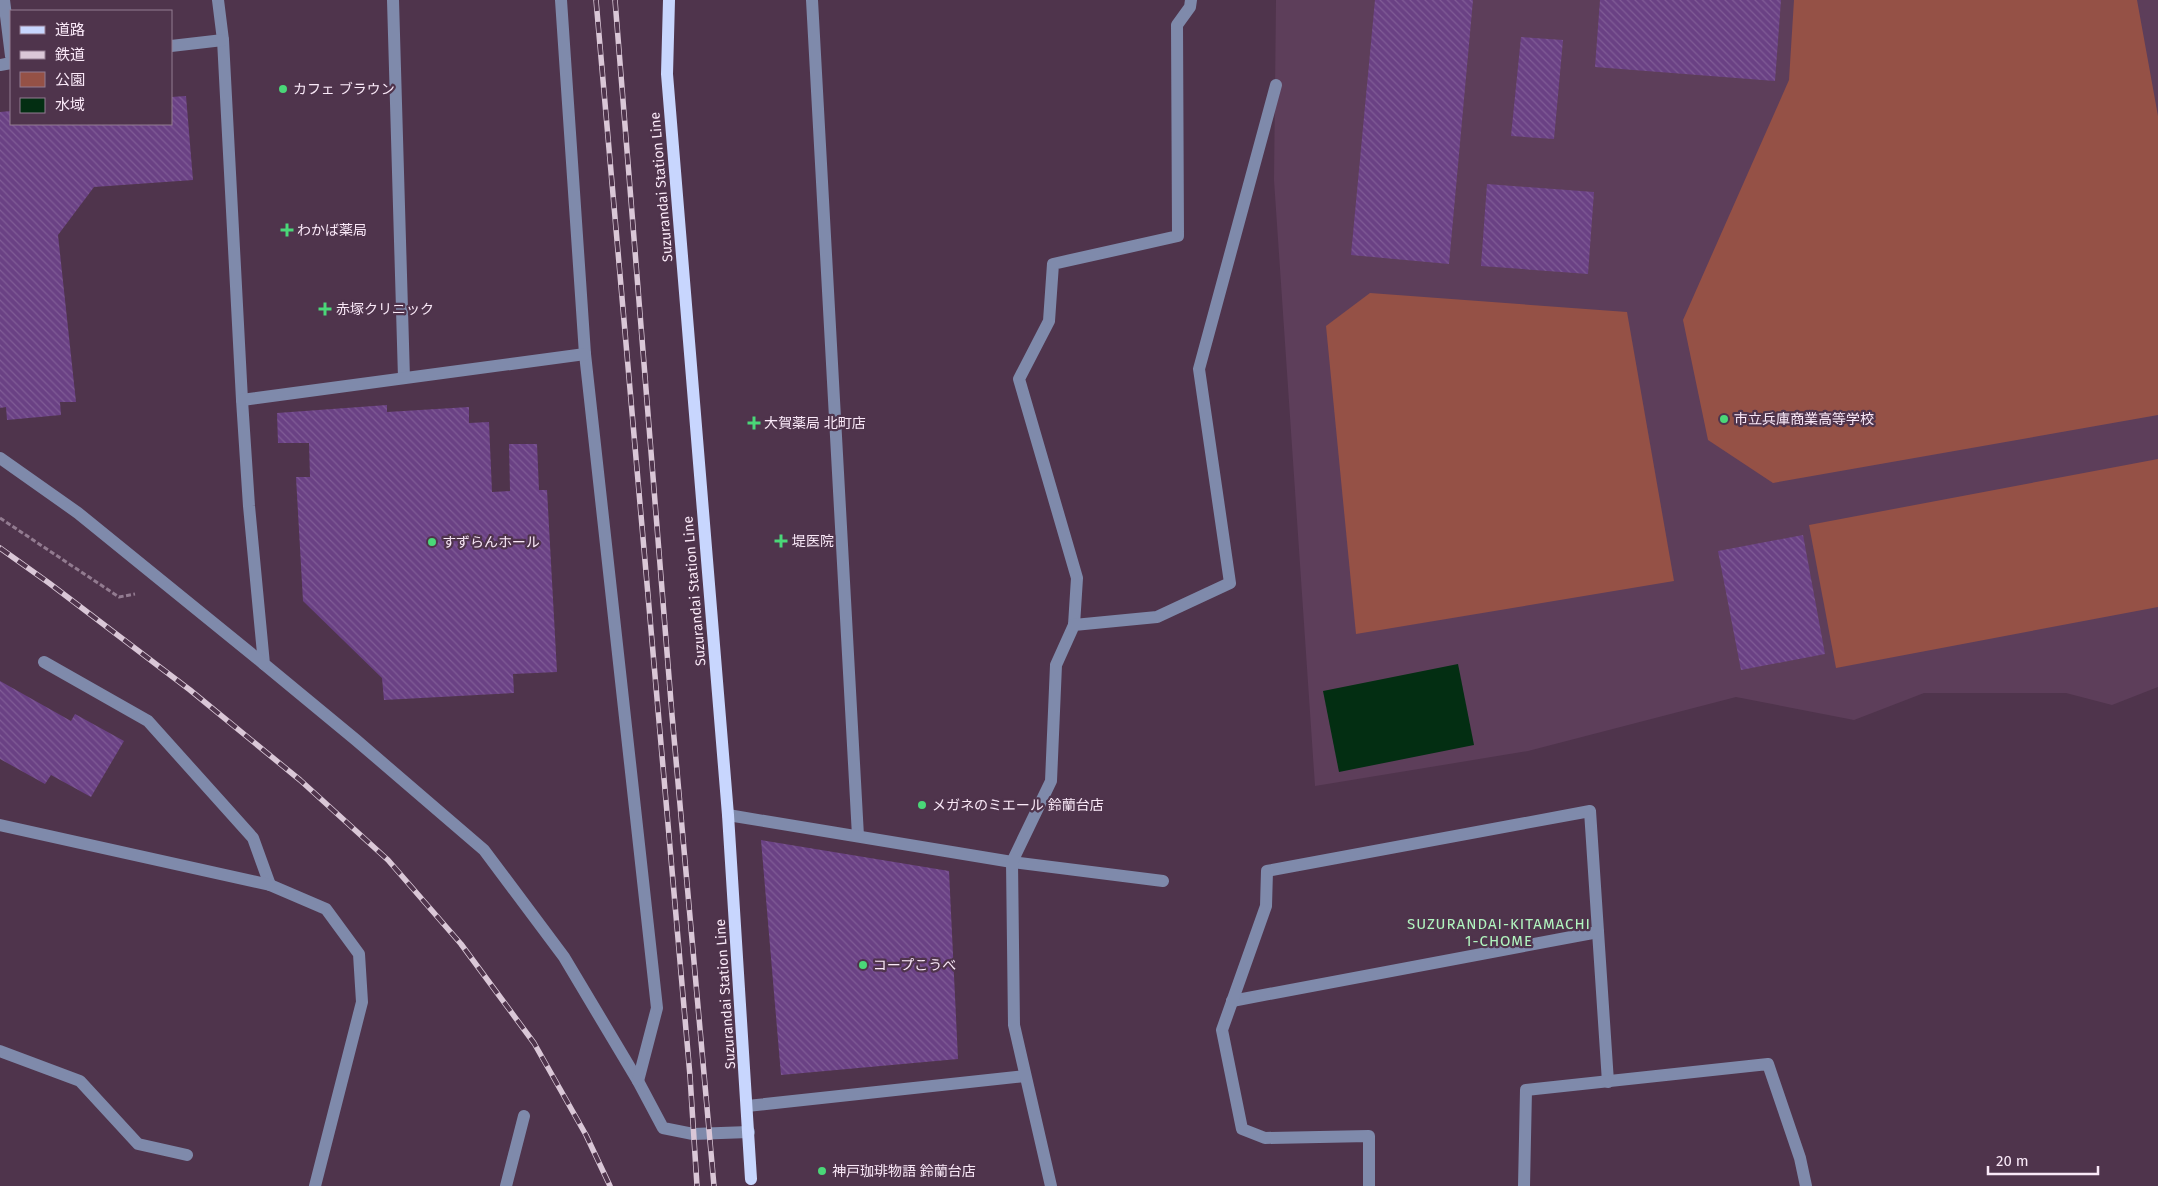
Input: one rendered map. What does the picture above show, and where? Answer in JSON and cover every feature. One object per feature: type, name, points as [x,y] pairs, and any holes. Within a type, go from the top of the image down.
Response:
[{"type":"main road","name":"Suzurandai Station Line","points":[[669,0],[667,74],[728,815],[753,1184]]},
{"type":"street","points":[[4,0],[10,48]]},
{"type":"street","points":[[218,0],[223,40],[249,506],[264,664]]},
{"type":"street","points":[[392,0],[404,378]]},
{"type":"street","points":[[560,0],[585,354],[657,1008],[638,1081]]},
{"type":"street","points":[[812,0],[858,836]]},
{"type":"street","points":[[1051,1186],[1014,1025],[1012,862],[1051,781],[1056,665],[1074,625],[1077,578],[1019,379],[1049,321],[1053,264],[1178,236],[1177,25],[1190,7],[1191,0]]},
{"type":"street","points":[[172,46],[223,40]]},
{"type":"street","points":[[1074,625],[1157,617],[1230,583],[1199,369],[1276,85]]},
{"type":"street","points":[[242,400],[585,354]]},
{"type":"street","points":[[0,458],[78,513],[170,586],[356,740],[484,850],[564,957],[638,1081],[663,1128],[693,1134],[749,1132]]},
{"type":"street","points":[[44,662],[148,721],[253,838],[270,885]]},
{"type":"street","points":[[1369,1186],[1369,1136],[1265,1138],[1242,1129],[1222,1030],[1266,906],[1267,871],[1590,811],[1608,1082]]},
{"type":"street","points":[[728,815],[1012,862],[1163,881]]},
{"type":"street","points":[[0,825],[270,885],[326,910],[359,954],[362,1002],[314,1186]]},
{"type":"street","points":[[1232,1001],[1598,932]]},
{"type":"street","points":[[0,1051],[80,1081],[138,1144],[187,1155]]},
{"type":"street","points":[[1524,1186],[1526,1090],[1768,1064],[1800,1158],[1806,1186]]},
{"type":"street","points":[[747,1106],[1025,1076]]},
{"type":"street","points":[[506,1186],[524,1116]]},
{"type":"path","points":[[0,518],[120,597],[170,586]]},
{"type":"shaded area","name":"市立兵庫商業高等学校","points":[[1276,0],[2158,0],[2158,687],[2112,705],[2066,693],[1924,693],[1854,720],[1736,697],[1528,751],[1315,786],[1274,180]]},
{"type":"green space","points":[[1794,0],[2137,0],[2158,116],[2158,415],[1773,483],[1708,440],[1683,320],[1789,80]]},
{"type":"green space","points":[[1370,293],[1627,312],[1674,581],[1356,634],[1326,326]]},
{"type":"green space","points":[[2158,459],[2158,607],[1836,668],[1809,525]]},
{"type":"water","points":[[1458,664],[1474,745],[1339,772],[1323,691]]},
{"type":"building","points":[[1375,0],[1473,0],[1449,264],[1351,255]]},
{"type":"building","points":[[1600,0],[1781,0],[1775,81],[1595,67]]},
{"type":"building","points":[[1521,37],[1563,40],[1554,139],[1511,136]]},
{"type":"building","points":[[186,96],[193,180],[94,187],[58,235],[76,402],[60,402],[61,415],[7,420],[6,407],[0,408],[0,112],[10,111],[10,125],[172,125],[172,97]]},
{"type":"building","points":[[1487,184],[1594,192],[1588,274],[1481,266]]},
{"type":"building","points":[[387,405],[387,412],[469,407],[469,423],[489,422],[492,492],[510,491],[509,444],[537,444],[539,490],[547,490],[557,672],[513,674],[514,693],[384,700],[382,678],[303,601],[296,477],[310,477],[309,443],[278,443],[277,413]]},
{"type":"building","points":[[1803,535],[1825,654],[1741,670],[1718,551]]},
{"type":"building","points":[[0,681],[71,721],[75,714],[124,741],[91,797],[51,775],[45,784],[0,759]]},
{"type":"building","name":"コープこうべ","points":[[761,840],[949,871],[958,1059],[781,1075]]},
{"type":"railway","points":[[596,0],[690,1076],[697,1186]]},
{"type":"railway","points":[[615,0],[672,715],[714,1186]]},
{"type":"railway","points":[[0,548],[190,690],[300,780],[388,860],[461,944],[534,1043],[586,1135],[610,1186]]},
{"type":"place","name":"カフェ ブラウン","points":[[283,89]]},
{"type":"place","name":"わかば薬局","points":[[287,230]]},
{"type":"place","name":"赤塚クリニック","points":[[325,309]]},
{"type":"place","name":"市立兵庫商業高等学校","points":[[1724,419]]},
{"type":"place","name":"大賀薬局 北町店","points":[[754,423]]},
{"type":"place","name":"堤医院","points":[[781,541]]},
{"type":"place","name":"すずらんホール","points":[[432,542]]},
{"type":"place","name":"メガネのミエール 鈴蘭台店","points":[[922,805]]},
{"type":"place","name":"コープこうべ","points":[[863,965]]},
{"type":"place","name":"神戸珈琲物語 鈴蘭台店","points":[[822,1171]]},
{"type":"district","name":"SUZURANDAI-KITAMACHI 1-CHOME","points":[[1499,932]]}]
